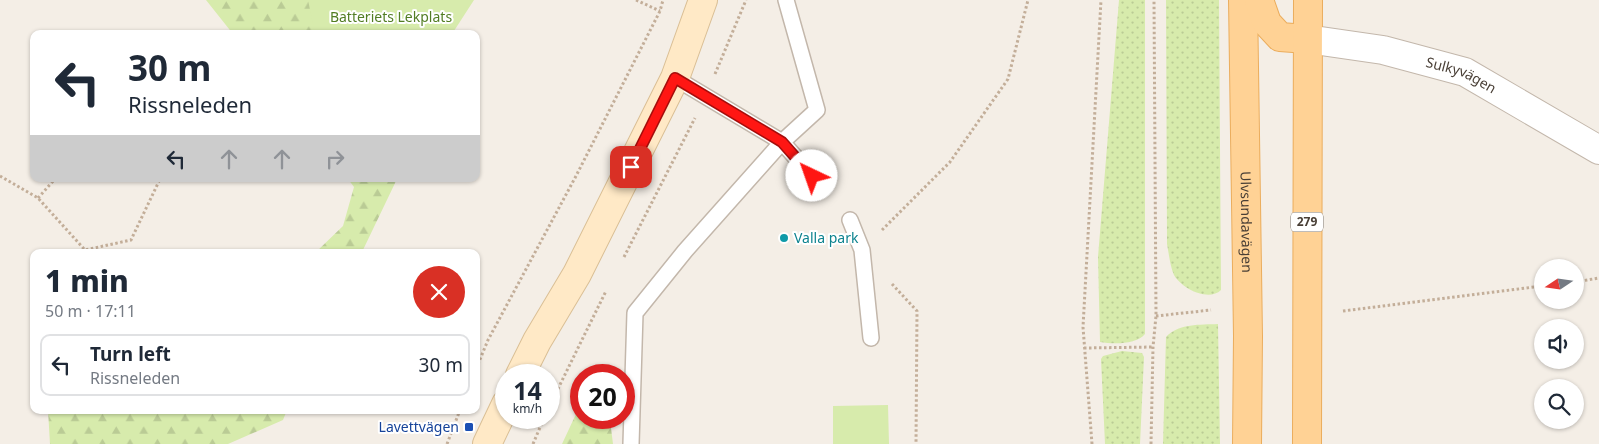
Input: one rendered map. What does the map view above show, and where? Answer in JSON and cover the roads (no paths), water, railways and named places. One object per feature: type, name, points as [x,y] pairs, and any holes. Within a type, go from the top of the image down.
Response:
[{"type":"main road","name":"Ulvsundavägen","points":[[1244,0],[1248,336],[1247,444]]},
{"type":"main road","points":[[1259,0],[1267,23],[1280,37],[1307,39]]},
{"type":"main road","name":"279","points":[[1307,444],[1308,0]]},
{"type":"street","points":[[541,364],[578,274],[675,78],[703,0]]},
{"type":"street","name":"Sulkyvägen","points":[[1307,39],[1383,50],[1465,72],[1599,150]]},
{"type":"street","points":[[526,364],[537,341],[578,274]]},
{"type":"street","points":[[487,444],[495,427]]},
{"type":"street","points":[[505,444],[512,429]]},
{"type":"lane","points":[[631,444],[636,313],[685,251],[782,142],[817,110],[786,0]]},
{"type":"lane","points":[[675,78],[782,142],[812,176]]},
{"type":"lane","points":[[850,220],[862,250],[871,338]]},
{"type":"place","name":"Valla park","points":[[784,238]]},
{"type":"place","name":"Lavettvägen","points":[[469,427]]},
{"type":"park label","name":"Batteriets Lekplats","points":[[391,17]]}]
